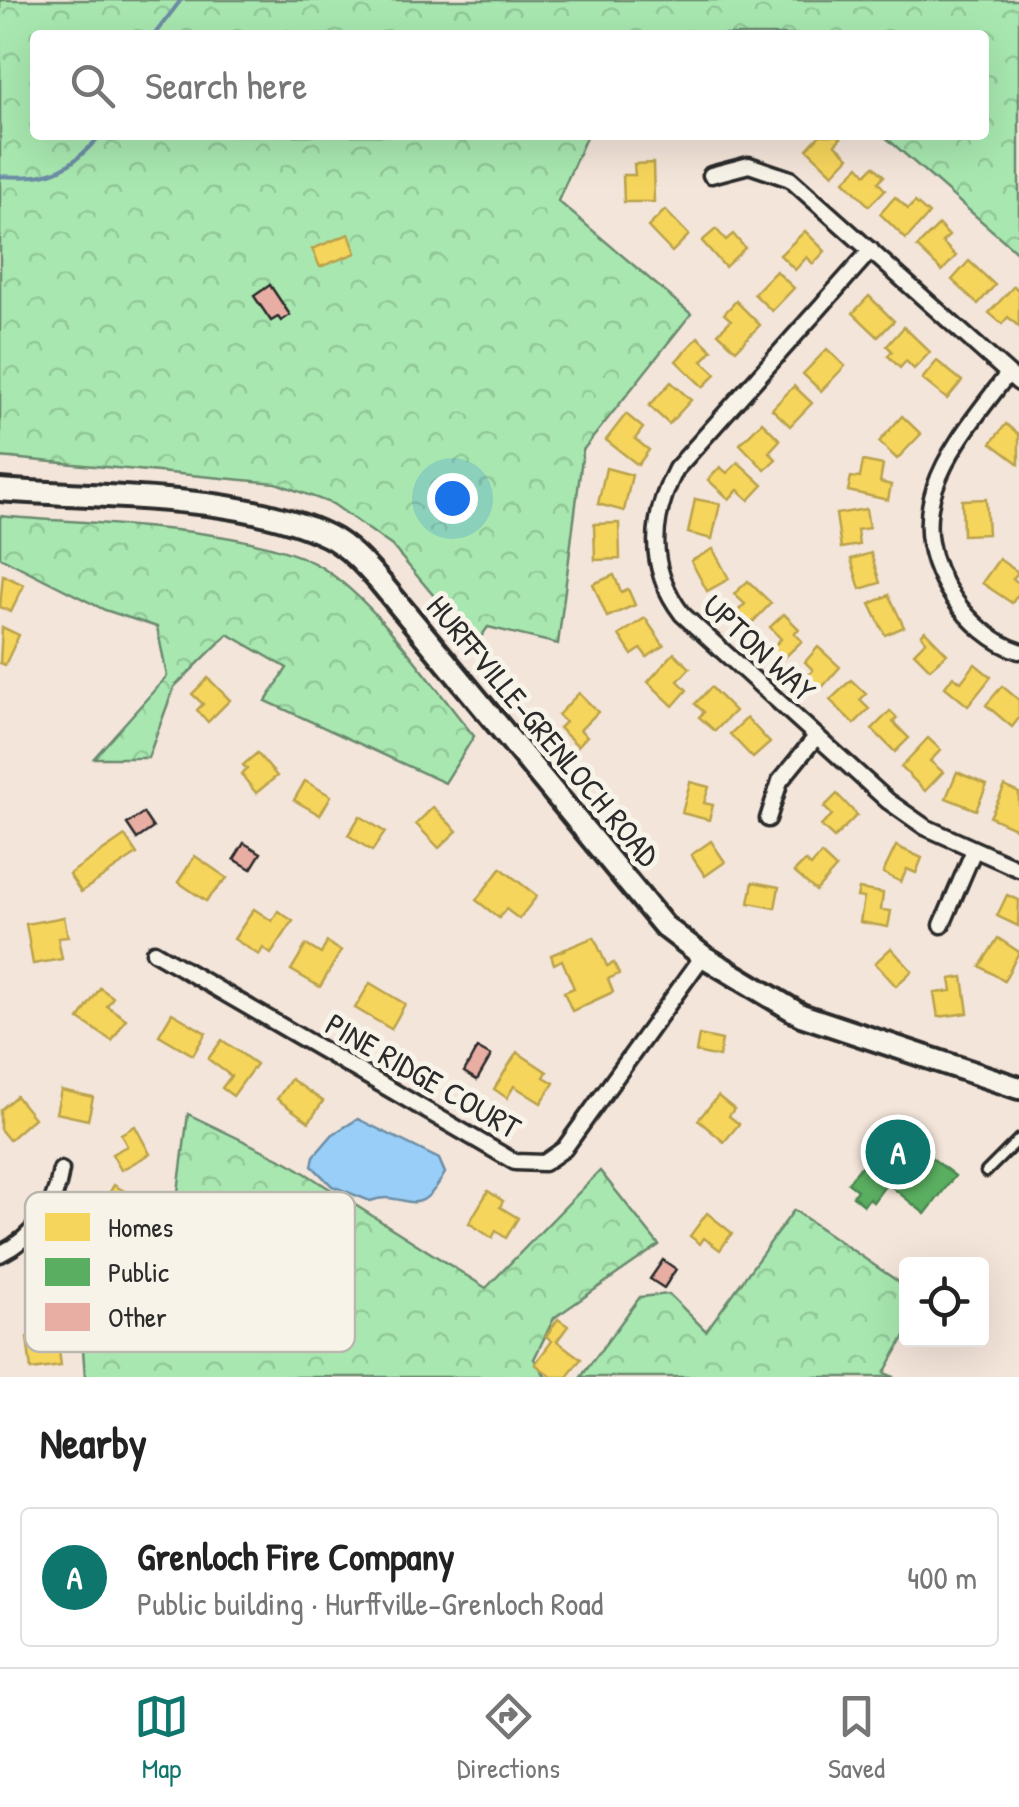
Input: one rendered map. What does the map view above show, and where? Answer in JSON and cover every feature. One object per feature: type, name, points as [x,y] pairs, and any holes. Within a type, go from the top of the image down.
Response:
[{"type":"main road","name":"HURFFVILLE-GRENLOCH ROAD","points":[[0,490],[225,507],[268,516],[330,538],[380,582],[664,926],[703,956],[801,1015],[1019,1088]]},
{"type":"street","points":[[711,174],[750,165],[778,172],[1013,379],[944,462],[932,493],[928,527],[936,566],[959,606],[996,640],[1019,651]]},
{"type":"street","name":"UPTON WAY","points":[[870,250],[676,469],[656,524],[656,560],[673,603],[815,738],[906,816],[1019,869]]},
{"type":"street","points":[[768,819],[780,781],[815,738]]},
{"type":"street","points":[[942,925],[974,850]]},
{"type":"street","name":"PINE RIDGE COURT","points":[[154,952],[515,1162],[544,1163],[564,1149],[703,956]]},
{"type":"street","points":[[57,1192],[61,1170]]},
{"type":"street","points":[[0,1254],[25,1236]]},
{"type":"lane","points":[[986,1172],[1019,1140]]},
{"type":"green space","points":[[0,0],[1019,0],[1019,254],[889,140],[989,140],[989,30],[30,30],[30,140],[585,140],[558,201],[691,314],[583,450],[558,644],[488,627],[475,645],[392,546],[333,504],[276,483],[0,457]]},
{"type":"green space","points":[[0,516],[166,529],[292,553],[321,567],[363,602],[474,736],[445,783],[266,701],[287,668],[228,634],[174,687],[148,758],[94,758],[167,676],[157,627],[105,610],[0,557]]},
{"type":"green space","points":[[188,1114],[289,1163],[335,1192],[178,1192]]},
{"type":"green space","points":[[600,1171],[659,1245],[554,1318],[534,1359],[546,1377],[85,1377],[83,1352],[355,1352],[355,1205],[486,1288]]},
{"type":"green space","points":[[794,1210],[899,1282],[899,1346],[884,1373],[894,1377],[581,1377],[640,1297],[669,1294],[706,1331]]},
{"type":"water","points":[[358,1119],[439,1159],[445,1173],[435,1189],[418,1202],[383,1198],[370,1201],[332,1186],[312,1166],[314,1156],[333,1134]]},
{"type":"building: Homes","points":[[815,140],[839,140],[835,144],[849,157],[833,174],[807,149]]},
{"type":"building: Homes","points":[[653,163],[654,202],[624,202],[623,175],[635,175],[634,164]]},
{"type":"building: Homes","points":[[859,166],[866,174],[874,166],[884,176],[878,182],[885,190],[869,206],[844,181]]},
{"type":"building: Homes","points":[[895,197],[908,209],[915,202],[929,214],[906,239],[880,214]]},
{"type":"building: Homes","points":[[665,210],[689,235],[672,252],[648,227]]},
{"type":"building: Homes","points":[[939,225],[949,236],[942,242],[956,256],[942,271],[917,247]]},
{"type":"building: Homes","points":[[716,229],[726,240],[733,234],[745,248],[725,267],[702,241]]},
{"type":"building: Homes","points":[[805,231],[825,251],[813,264],[807,257],[795,270],[780,255]]},
{"type":"building: Homes","points":[[349,234],[356,253],[320,267],[312,249]]},
{"type":"building: Homes","points":[[969,261],[995,285],[978,304],[952,280]]},
{"type":"building: Homes","points":[[776,271],[794,288],[772,311],[754,294]]},
{"type":"building: Homes","points":[[1014,286],[1019,291],[1019,327],[1008,317],[1002,324],[989,313]]},
{"type":"building: Homes","points":[[869,296],[894,321],[878,337],[853,313]]},
{"type":"building: Homes","points":[[736,301],[760,325],[736,350],[718,333],[731,320],[724,314]]},
{"type":"building: Homes","points":[[904,327],[930,352],[914,369],[906,361],[900,368],[888,356],[892,351],[887,346]]},
{"type":"building: Homes","points":[[698,337],[712,350],[702,361],[716,374],[703,387],[676,361]]},
{"type":"building: Homes","points":[[827,349],[845,366],[821,391],[803,374]]},
{"type":"building: Homes","points":[[937,361],[962,381],[947,399],[922,379]]},
{"type":"building: Homes","points":[[671,382],[691,400],[669,424],[649,406]]},
{"type":"building: Homes","points":[[794,386],[812,403],[790,426],[772,409]]},
{"type":"building: Homes","points":[[626,414],[643,428],[635,439],[649,450],[638,465],[606,440]]},
{"type":"building: Homes","points":[[902,416],[921,434],[897,459],[879,442]]},
{"type":"building: Homes","points":[[762,422],[780,440],[769,452],[776,459],[765,470],[740,444]]},
{"type":"building: Homes","points":[[1006,424],[1019,434],[1019,464],[991,443]]},
{"type":"building: Homes","points":[[863,461],[883,465],[880,482],[891,485],[888,500],[848,491],[851,477],[860,478]]},
{"type":"building: Homes","points":[[738,462],[763,485],[749,500],[738,490],[729,499],[708,480],[720,467],[727,473]]},
{"type":"building: Homes","points":[[606,468],[632,475],[624,511],[598,504]]},
{"type":"building: Homes","points":[[695,499],[720,504],[712,539],[688,533]]},
{"type":"building: Homes","points":[[986,499],[988,534],[963,535],[962,500]]},
{"type":"building: Homes","points":[[866,509],[869,528],[857,530],[859,545],[841,548],[836,514]]},
{"type":"building: Homes","points":[[619,523],[620,559],[595,560],[594,524]]},
{"type":"building: Homes","points":[[713,549],[729,579],[707,591],[691,561]]},
{"type":"building: Homes","points":[[871,553],[880,583],[860,589],[851,559]]},
{"type":"building: Homes","points":[[999,559],[1018,572],[1013,579],[1019,583],[1019,593],[1012,603],[982,583]]},
{"type":"building: Homes","points":[[3,575],[24,585],[11,612],[0,607]]},
{"type":"building: Homes","points":[[614,575],[621,592],[628,589],[635,605],[607,617],[593,584]]},
{"type":"building: Homes","points":[[748,581],[771,603],[747,628],[734,615],[745,604],[734,594]]},
{"type":"building: Homes","points":[[889,595],[904,627],[885,635],[870,604]]},
{"type":"building: Homes","points":[[784,614],[799,629],[794,633],[802,641],[782,660],[771,649],[781,639],[770,627]]},
{"type":"building: Homes","points":[[645,618],[664,646],[647,657],[641,649],[632,655],[619,635]]},
{"type":"building: Homes","points":[[2,627],[19,635],[5,665],[0,663]]},
{"type":"building: Homes","points":[[925,631],[947,654],[930,669],[914,653],[926,641],[921,635]]},
{"type":"building: Homes","points":[[818,647],[840,667],[818,692],[804,680],[813,670],[805,662]]},
{"type":"building: Homes","points":[[674,653],[690,668],[678,681],[687,690],[673,706],[648,682]]},
{"type":"building: Homes","points":[[975,664],[991,677],[968,706],[945,687],[953,676],[961,682]]},
{"type":"building: Homes","points":[[208,678],[230,700],[208,722],[197,710],[203,704],[192,694]]},
{"type":"building: Homes","points":[[851,680],[866,694],[860,700],[869,709],[854,724],[830,700]]},
{"type":"building: Homes","points":[[1002,686],[1019,700],[1019,718],[1012,727],[986,705]]},
{"type":"building: Homes","points":[[711,687],[735,711],[715,731],[699,717],[704,712],[695,704]]},
{"type":"building: Homes","points":[[579,693],[598,712],[580,730],[587,736],[578,746],[559,728],[565,722],[558,715]]},
{"type":"building: Homes","points":[[890,711],[897,718],[893,722],[909,738],[895,752],[872,729]]},
{"type":"building: Homes","points":[[747,718],[770,743],[753,758],[730,734]]},
{"type":"building: Homes","points":[[928,738],[941,750],[930,761],[943,772],[925,791],[901,767]]},
{"type":"building: Homes","points":[[257,753],[277,776],[256,793],[241,774],[247,769],[243,765]]},
{"type":"building: Homes","points":[[957,772],[987,785],[976,810],[946,798]]},
{"type":"building: Homes","points":[[305,781],[331,796],[320,815],[294,800]]},
{"type":"building: Homes","points":[[690,782],[709,787],[704,803],[713,805],[709,820],[682,813]]},
{"type":"building: Homes","points":[[1005,786],[1019,793],[1019,830],[990,817]]},
{"type":"building: Homes","points":[[837,794],[857,815],[834,838],[821,826],[832,815],[824,807]]},
{"type":"building: Homes","points":[[433,807],[457,831],[439,848],[416,824]]},
{"type":"building: Homes","points":[[360,816],[385,832],[372,851],[348,835]]},
{"type":"building: Homes","points":[[125,836],[137,854],[81,892],[69,874]]},
{"type":"building: Homes","points":[[711,841],[725,862],[705,876],[691,855]]},
{"type":"building: Homes","points":[[896,846],[922,858],[916,873],[907,869],[901,882],[883,873]]},
{"type":"building: Homes","points":[[821,854],[836,868],[816,891],[794,872],[805,861],[811,866]]},
{"type":"building: Homes","points":[[195,856],[227,878],[206,901],[178,882]]},
{"type":"building: Homes","points":[[501,868],[537,896],[519,919],[506,909],[499,918],[476,900]]},
{"type":"building: Homes","points":[[753,882],[779,887],[775,908],[749,903]]},
{"type":"building: Homes","points":[[859,889],[883,893],[881,910],[891,911],[888,927],[860,922],[864,898],[857,897]]},
{"type":"building: Homes","points":[[1007,895],[1019,900],[1018,926],[997,916]]},
{"type":"building: Homes","points":[[254,909],[272,921],[278,911],[293,921],[271,954],[263,948],[259,955],[234,939]]},
{"type":"building: Homes","points":[[64,917],[68,937],[58,938],[62,959],[33,964],[26,924]]},
{"type":"building: Homes","points":[[594,937],[607,966],[614,963],[619,974],[608,979],[613,992],[572,1011],[564,992],[574,988],[562,960],[554,964],[551,955]]},
{"type":"building: Homes","points":[[998,938],[1019,952],[1004,981],[980,966]]},
{"type":"building: Homes","points":[[327,942],[341,951],[320,987],[291,970],[306,945],[321,954]]},
{"type":"building: Homes","points":[[891,948],[912,971],[896,986],[875,963]]},
{"type":"building: Homes","points":[[963,977],[968,1013],[938,1017],[934,993],[952,991],[950,979]]},
{"type":"building: Homes","points":[[370,983],[405,1004],[391,1029],[355,1008]]},
{"type":"building: Homes","points":[[100,988],[113,997],[107,1006],[126,1019],[112,1041],[79,1019]]},
{"type":"building: Homes","points":[[172,1013],[206,1033],[193,1055],[159,1035]]},
{"type":"building: Homes","points":[[699,1035],[722,1040],[719,1057],[696,1052]]},
{"type":"building: Homes","points":[[222,1040],[256,1064],[233,1096],[222,1088],[231,1076],[208,1059]]},
{"type":"building: Homes","points":[[517,1052],[547,1072],[544,1077],[554,1083],[541,1103],[514,1086],[507,1098],[494,1089]]},
{"type":"building: Homes","points":[[291,1079],[323,1101],[309,1122],[277,1099]]},
{"type":"building: Homes","points":[[61,1090],[93,1097],[88,1120],[56,1113]]},
{"type":"building: Homes","points":[[16,1096],[34,1118],[9,1140],[0,1129],[0,1110]]},
{"type":"building: Homes","points":[[718,1096],[734,1109],[729,1116],[739,1124],[724,1142],[698,1120]]},
{"type":"building: Homes","points":[[135,1126],[150,1154],[121,1170],[112,1154],[127,1146],[121,1134]]},
{"type":"building: Homes","points":[[488,1191],[503,1201],[500,1207],[518,1218],[506,1238],[496,1231],[492,1238],[469,1223]]},
{"type":"building: Homes","points":[[707,1213],[732,1233],[720,1250],[704,1238],[700,1244],[690,1236]]},
{"type":"building: Homes","points":[[558,1319],[568,1326],[557,1341],[581,1359],[567,1377],[552,1377],[535,1364],[552,1341],[546,1336]]},
{"type":"building: Homes","points":[[29,1352],[59,1352],[61,1366],[31,1370]]},
{"type":"building: Public","points":[[892,1127],[955,1176],[925,1214],[887,1183],[873,1202],[869,1198],[864,1205],[853,1196],[857,1190],[848,1183]]},
{"type":"building: Other","points":[[270,285],[290,315],[281,321],[278,317],[271,321],[254,296]]},
{"type":"building: Other","points":[[143,813],[153,828],[137,839],[127,824]]},
{"type":"building: Other","points":[[244,843],[261,853],[251,869],[234,859]]},
{"type":"building: Other","points":[[477,1048],[491,1056],[477,1080],[464,1072]]},
{"type":"building: Other","points":[[663,1260],[676,1269],[664,1288],[650,1279]]},
{"type":"waterway","points":[[158,30],[181,0]]},
{"type":"waterway","points":[[0,176],[56,171],[78,158],[96,140]]},
{"type":"place","name":"Grenloch Fire Company","points":[[898,1152]]}]
